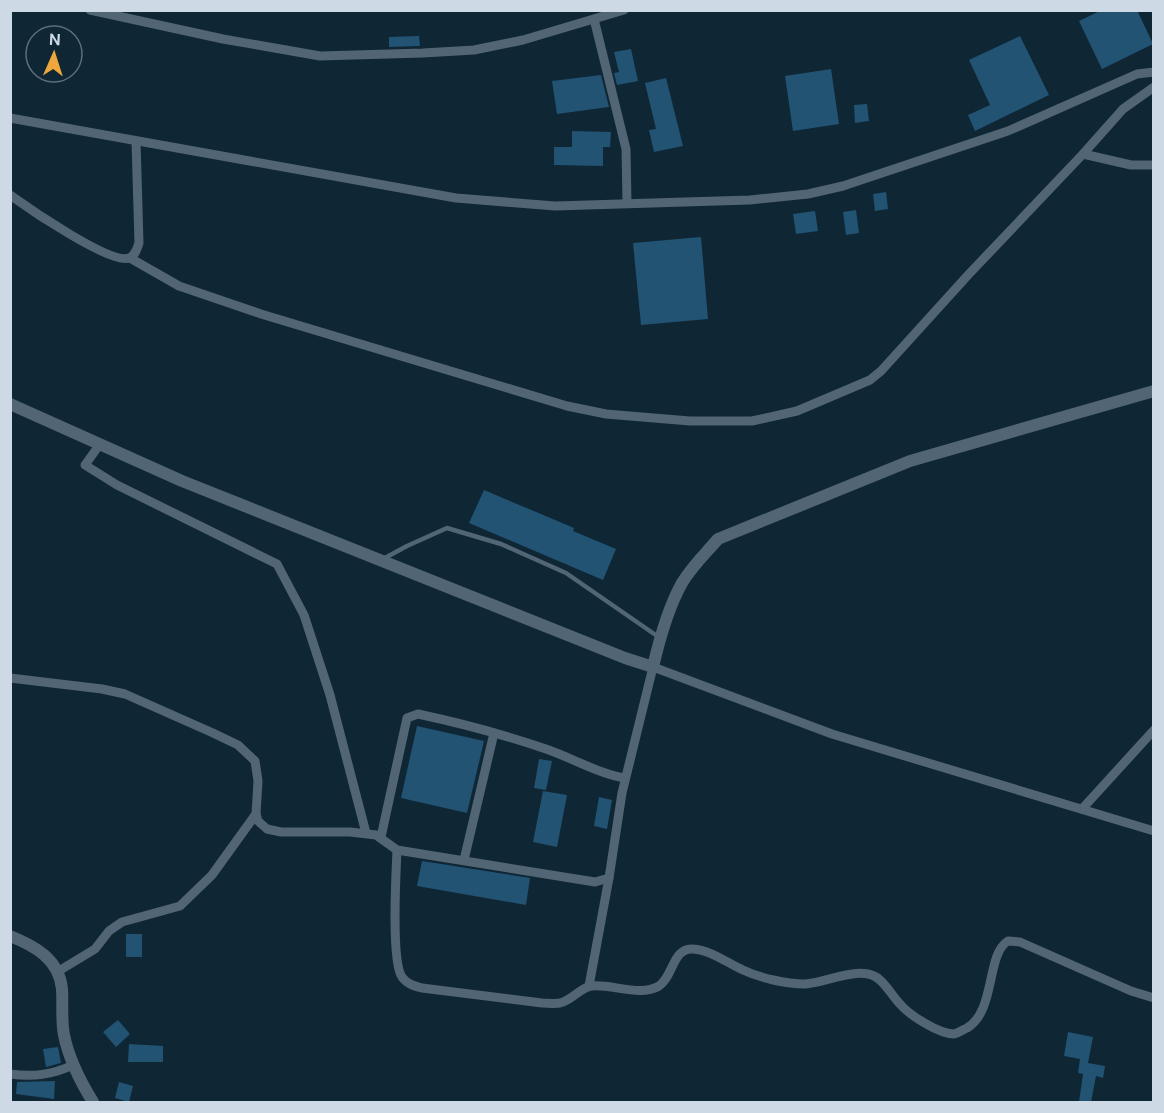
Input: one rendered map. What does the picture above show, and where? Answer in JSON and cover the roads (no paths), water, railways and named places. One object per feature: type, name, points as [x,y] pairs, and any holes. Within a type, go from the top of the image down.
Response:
[{"type":"street","points":[[90,10],[223,39],[320,56],[474,50],[523,40],[624,10]]},
{"type":"street","points":[[594,19],[626,149],[627,203]]},
{"type":"street","points":[[10,118],[456,198],[555,206],[750,200],[808,194],[843,186],[1008,131],[1137,74],[1154,72]]},
{"type":"street","points":[[10,195],[51,225],[91,245],[123,259],[130,258],[179,286],[261,314],[567,406],[606,414],[669,420],[752,421],[797,411],[870,380],[881,371],[1123,109],[1154,87]]},
{"type":"street","points":[[130,258],[139,243],[136,141]]},
{"type":"street","points":[[1083,154],[1131,165],[1154,165]]},
{"type":"street","points":[[589,986],[625,778],[653,667],[682,583],[718,539],[910,461],[1154,391]]},
{"type":"street","points":[[10,404],[182,481],[625,658],[832,734],[1154,831]]},
{"type":"street","points":[[100,444],[85,465],[117,485],[277,564],[303,615],[327,685],[366,833]]},
{"type":"street","points":[[10,678],[125,694],[238,746],[255,761],[258,781],[256,814],[258,821],[267,829],[366,833],[381,837],[397,850],[595,882],[609,878]]},
{"type":"street","points":[[381,837],[407,718],[418,714],[546,748],[607,775],[625,778]]},
{"type":"street","points":[[1082,809],[1154,730]]},
{"type":"street","points":[[464,860],[494,733]]},
{"type":"street","points":[[57,972],[95,949],[109,931],[122,922],[180,906],[212,875],[256,814]]},
{"type":"street","points":[[397,850],[395,917],[398,967],[401,976],[409,984],[422,988],[542,1003],[560,1003],[589,986],[654,989],[667,980],[677,956],[687,949],[695,949],[710,953],[745,971],[804,984],[848,975],[875,976],[902,1006],[922,1021],[942,1031],[956,1034],[974,1024],[984,1008],[1000,951],[1008,941],[1020,942],[1131,991],[1154,998]]},
{"type":"street","points":[[10,936],[40,950],[57,972],[62,986],[64,1032],[73,1065],[93,1102]]},
{"type":"street","points":[[10,1074],[29,1076],[58,1073],[73,1065]]},
{"type":"lane","points":[[381,561],[447,528],[501,544],[566,573],[662,639]]}]
